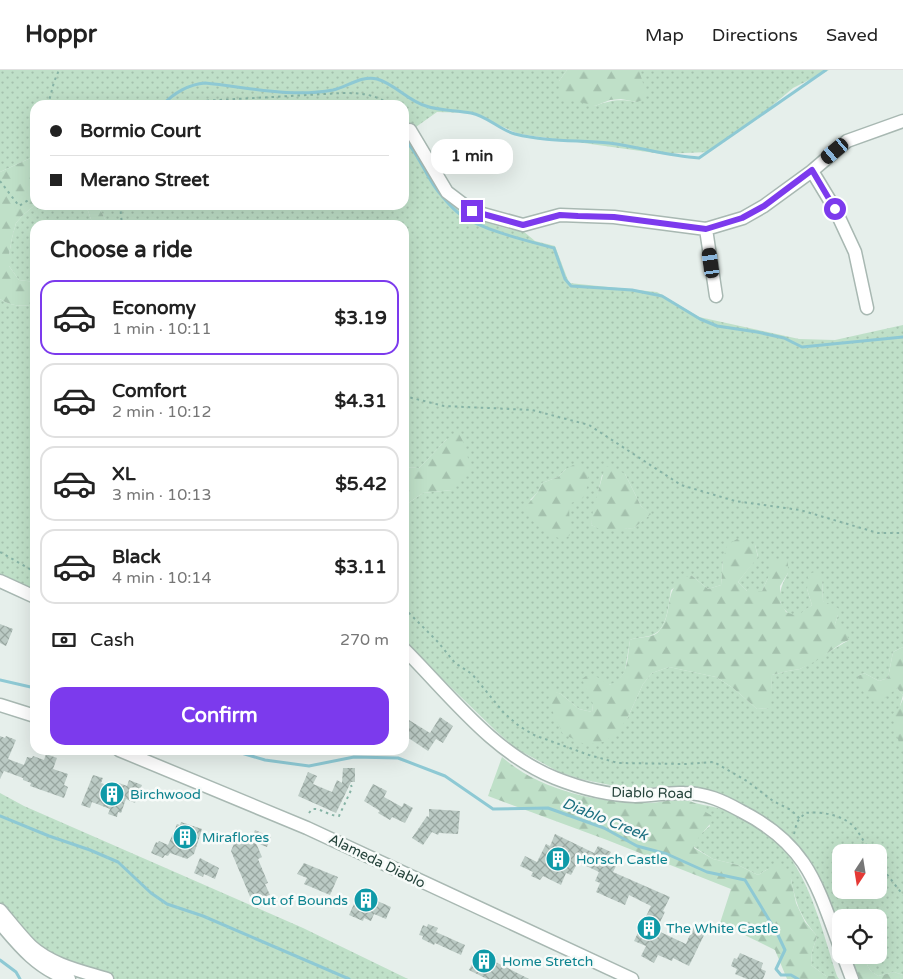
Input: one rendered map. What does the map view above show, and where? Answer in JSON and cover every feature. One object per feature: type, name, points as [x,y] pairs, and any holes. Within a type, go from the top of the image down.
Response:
[{"type":"street","points":[[410,130],[447,192],[472,211],[523,225],[560,215],[614,217],[706,229],[750,214],[764,206],[847,142],[903,121]]},
{"type":"street","points":[[812,170],[835,209],[855,252],[867,308]]},
{"type":"street","points":[[706,229],[716,296]]},
{"type":"street","points":[[0,580],[30,595]]},
{"type":"street","name":"Diablo Road","points":[[409,654],[490,736],[507,751],[540,771],[561,780],[601,792],[637,796],[685,793],[714,798],[756,819],[791,846],[804,862],[832,927]]},
{"type":"street","points":[[0,705],[30,714]]},
{"type":"street","name":"Alameda Diablo","points":[[131,755],[307,828],[632,979]]},
{"type":"street","points":[[0,910],[31,946],[48,958],[64,966],[106,979]]},
{"type":"street","points":[[0,923],[18,945],[38,964],[69,979]]},
{"type":"street","points":[[846,964],[852,979]]},
{"type":"path","points":[[50,100],[59,70]]},
{"type":"path","points":[[204,100],[343,93],[364,93],[381,100]]},
{"type":"path","points":[[0,181],[19,206],[30,199]]},
{"type":"path","points":[[409,397],[444,406],[532,410],[589,425],[680,485],[734,501],[800,510],[878,533],[903,533]]},
{"type":"path","points":[[0,552],[30,569]]},
{"type":"path","points":[[409,613],[438,642],[455,663],[472,674],[504,713],[518,726],[534,735],[589,755],[618,763],[685,764],[714,762],[747,781],[773,801],[791,810],[800,819]]},
{"type":"path","points":[[309,813],[312,809],[317,808],[329,815],[339,816],[352,788],[351,786]]},
{"type":"path","points":[[791,846],[796,825],[806,812],[824,812],[842,820],[855,828],[865,844]]},
{"type":"path","points":[[888,876],[903,895]]},
{"type":"green space","points":[[0,70],[567,70],[559,81],[595,106],[616,101],[637,102],[639,70],[829,70],[793,88],[754,121],[708,152],[662,154],[519,134],[471,113],[437,112],[409,132],[409,100],[30,100],[30,158],[0,172]]},
{"type":"green space","points":[[567,70],[639,70],[645,99],[637,102],[621,99],[610,100],[595,106],[559,97],[559,81]]},
{"type":"green space","points":[[409,139],[447,198],[471,218],[512,230],[523,231],[535,241],[555,246],[569,283],[657,292],[699,317],[799,339],[835,340],[903,325],[903,647],[893,652],[888,678],[879,681],[864,673],[858,676],[897,688],[903,695],[900,706],[901,750],[903,751],[903,975],[894,972],[878,976],[870,970],[867,964],[887,964],[887,909],[833,909],[822,882],[808,857],[788,835],[758,814],[721,794],[701,788],[615,786],[580,779],[559,772],[515,748],[431,668],[409,644],[409,503],[423,493],[452,490],[447,439],[419,468],[409,467],[409,220],[106,220],[100,210],[409,210]],"holes":[[[566,469],[568,515],[530,500],[537,493],[542,483],[558,477]],[[625,474],[641,506],[650,514],[634,528],[604,530],[591,525],[602,475]],[[755,545],[758,556],[738,582],[747,591],[762,591],[768,578],[788,573],[780,592],[780,602],[787,612],[797,617],[812,605],[807,589],[822,580],[823,601],[838,615],[835,624],[849,640],[800,669],[772,675],[770,708],[757,709],[733,688],[716,677],[669,667],[652,673],[643,684],[627,719],[563,734],[551,691],[561,694],[579,709],[592,712],[593,704],[609,685],[618,682],[625,671],[630,640],[655,634],[664,624],[671,590],[691,575],[708,589],[721,585],[723,560]]]},
{"type":"green space","points":[[30,158],[30,209],[16,223],[9,255],[9,266],[19,280],[30,281],[30,305],[17,305],[0,299],[0,172]]},
{"type":"green space","points":[[30,209],[88,210],[91,220],[30,220],[30,281],[19,280],[9,266],[9,255],[16,223]]},
{"type":"green space","points":[[88,210],[100,210],[106,220],[91,220]]},
{"type":"green space","points":[[0,299],[17,305],[30,305],[30,589],[0,574]]},
{"type":"green space","points":[[459,434],[465,445],[470,467],[463,479],[452,490],[423,493],[409,503],[409,467],[419,468],[447,439]]},
{"type":"green space","points":[[573,465],[582,466],[589,471],[587,487],[583,498],[569,504],[570,535],[563,540],[535,524],[525,508],[542,483],[558,477]]},
{"type":"green space","points":[[611,466],[625,474],[641,506],[651,514],[634,528],[604,531],[591,525],[593,510],[605,467]]},
{"type":"green space","points":[[737,539],[755,545],[758,557],[738,582],[747,591],[762,591],[768,578],[770,558],[788,560],[788,573],[780,586],[780,602],[786,612],[797,616],[812,605],[807,589],[808,574],[818,571],[822,580],[823,601],[838,608],[835,624],[844,628],[849,640],[800,669],[772,675],[771,708],[757,709],[733,688],[716,677],[669,667],[652,673],[643,684],[627,719],[614,735],[603,742],[586,745],[563,734],[548,701],[551,690],[561,694],[579,709],[592,712],[593,704],[582,679],[586,676],[597,677],[609,685],[616,682],[624,673],[626,667],[630,640],[650,636],[659,631],[667,615],[672,592],[681,580],[691,575],[708,589],[721,585],[723,560],[727,545]]},
{"type":"green space","points":[[903,647],[903,695],[897,688],[881,701],[865,695],[858,676],[864,673],[879,681],[888,678],[893,652]]},
{"type":"green space","points":[[903,699],[903,751],[901,751],[892,715]]},
{"type":"green space","points":[[502,757],[533,778],[551,786],[589,797],[646,803],[684,800],[696,804],[714,817],[698,839],[694,848],[713,859],[738,865],[758,875],[783,864],[791,879],[796,903],[805,922],[817,936],[812,952],[811,965],[826,976],[837,976],[839,979],[787,979],[775,950],[720,923],[731,889],[488,796]]},
{"type":"green space","points":[[0,793],[24,806],[303,928],[408,979],[90,979],[48,966],[0,919]]},
{"type":"green space","points":[[695,803],[721,809],[743,819],[765,832],[783,848],[802,877],[816,909],[837,976],[826,976],[811,965],[812,952],[817,936],[806,922],[800,909],[791,879],[768,869],[758,875],[738,865],[713,859],[694,847],[697,837],[710,826],[703,811]]},
{"type":"green space","points":[[853,964],[867,964],[870,970],[878,976],[894,972],[903,975],[903,979],[859,979]]},
{"type":"building","points":[[0,624],[13,629],[6,646],[0,643]]},
{"type":"building","points":[[440,717],[453,726],[443,743],[436,739],[428,751],[409,738],[409,720],[430,733]]},
{"type":"building","points":[[0,736],[5,738],[6,736],[16,740],[8,759],[24,765],[27,757],[32,758],[33,756],[44,760],[46,755],[49,755],[57,758],[53,769],[68,774],[64,785],[68,787],[64,798],[30,786],[31,783],[23,780],[23,778],[4,771],[0,779]]},
{"type":"building","points":[[343,768],[355,768],[355,782],[351,782],[336,813],[298,796],[308,772],[317,776],[313,784],[332,792],[337,780],[342,783]]},
{"type":"building","name":"Birchwood","points":[[93,775],[103,778],[101,783],[117,789],[119,783],[127,786],[129,780],[142,785],[135,803],[126,799],[121,813],[118,812],[117,817],[108,814],[110,809],[92,802],[90,808],[81,805]]},
{"type":"building","points":[[373,784],[387,791],[384,797],[402,807],[404,803],[413,808],[405,823],[392,817],[390,820],[364,801]]},
{"type":"building","points":[[429,809],[460,811],[458,834],[439,833],[438,835],[432,832],[423,845],[412,838],[427,816],[429,817]]},
{"type":"building","name":"Miraflores","points":[[181,822],[202,829],[194,854],[187,859],[170,853],[163,858],[151,853],[156,842],[158,843],[159,841],[168,845],[177,824],[180,825]]},
{"type":"building","points":[[255,830],[271,837],[267,847],[256,843],[262,857],[258,859],[268,883],[265,884],[270,895],[255,901],[254,897],[251,899],[231,851],[237,836],[250,842]]},
{"type":"building","points":[[555,834],[594,853],[598,846],[611,852],[606,861],[616,866],[613,872],[670,897],[656,930],[686,944],[694,925],[706,931],[689,966],[673,958],[672,961],[658,955],[654,963],[641,956],[646,946],[634,941],[651,906],[629,895],[625,905],[596,892],[600,883],[595,881],[599,872],[578,862],[571,875],[566,873],[561,885],[543,876],[540,880],[531,876],[533,872],[520,866],[525,856],[537,862],[546,844],[550,846]]},
{"type":"building","points":[[200,858],[219,868],[215,879],[204,874],[203,877],[194,873]]},
{"type":"building","points":[[304,863],[338,877],[330,895],[304,884],[307,878],[297,874]]},
{"type":"building","name":"Out of Bounds","points":[[359,893],[391,907],[386,919],[374,914],[371,921],[364,918],[363,921],[349,915]]},
{"type":"building","points":[[428,924],[438,928],[436,932],[465,945],[461,955],[422,939],[423,936],[419,935],[423,925],[427,927]]},
{"type":"building","name":"Home Stretch","points":[[478,953],[529,979],[487,979],[469,970]]},
{"type":"building","points":[[740,953],[763,963],[761,969],[766,971],[763,979],[747,979],[735,974],[737,969],[731,966],[734,958],[737,959]]},
{"type":"waterway","points":[[169,100],[182,90],[205,83],[301,93],[338,89],[360,80],[371,78],[384,81],[419,104],[431,108],[477,115],[515,134],[527,137],[609,143],[699,158],[826,70]]},
{"type":"waterway","points":[[409,145],[432,183],[456,211],[481,226],[554,248],[565,279],[571,286],[632,290],[662,296],[700,319],[717,326],[784,338],[802,347],[903,337]]},
{"type":"waterway","name":"Diablo Creek","points":[[0,680],[30,687]]},
{"type":"waterway","name":"Diablo Creek","points":[[248,755],[265,760],[309,766],[354,757],[398,758],[445,776],[493,809],[548,808],[604,828],[637,846],[667,854],[707,872],[745,880],[785,950],[776,969],[781,975],[791,975],[798,979]]},
{"type":"waterway","points":[[0,816],[118,862],[151,893],[167,904],[203,916],[349,979]]},
{"type":"waterway","points":[[0,960],[16,972],[20,979]]},
{"type":"place","name":"Birchwood","points":[[112,794]]},
{"type":"place","name":"Miraflores","points":[[185,837]]},
{"type":"place","name":"Horsch Castle","points":[[558,859]]},
{"type":"place","name":"Out of Bounds","points":[[366,900]]},
{"type":"place","name":"The White Castle","points":[[649,928]]},
{"type":"place","name":"Home Stretch","points":[[484,961]]},
{"type":"route","points":[[472,211],[523,225],[560,215],[614,217],[706,229],[742,218],[764,206],[812,170],[835,209]]}]
